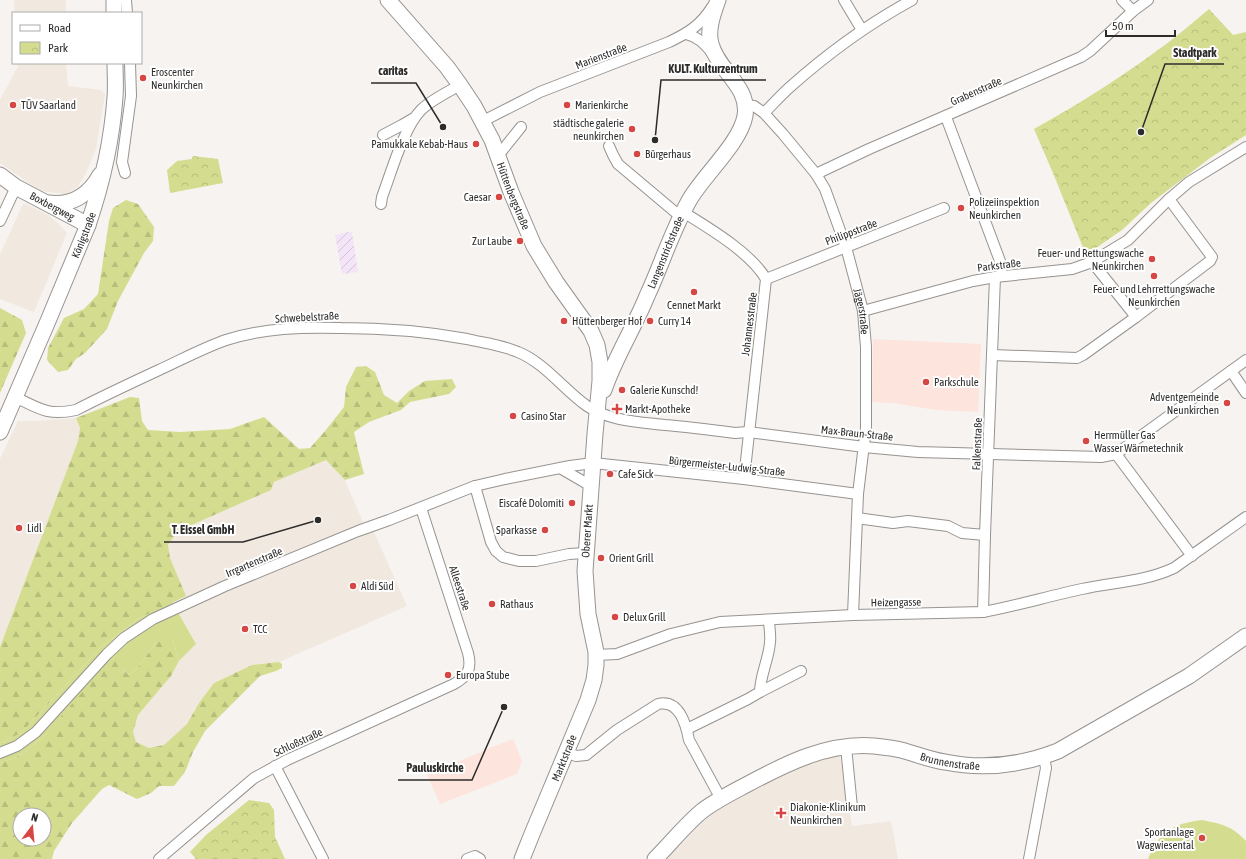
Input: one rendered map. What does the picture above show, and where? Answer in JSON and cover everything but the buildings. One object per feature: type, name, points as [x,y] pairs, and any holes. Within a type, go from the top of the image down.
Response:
[{"type":"street","points":[[114,0],[114,12]]},
{"type":"street","points":[[126,0],[127,12]]},
{"type":"street","name":"Hüttenbergstraße","points":[[388,0],[447,67],[483,121],[534,246],[556,282],[591,331],[597,345],[600,362],[598,410]]},
{"type":"street","points":[[716,57],[709,37],[717,0]]},
{"type":"street","name":"Marienstraße","points":[[483,121],[540,92],[662,45],[686,34],[706,16],[717,0]]},
{"type":"street","points":[[844,0],[862,30]]},
{"type":"street","points":[[764,113],[789,88],[816,65],[862,30],[912,0]]},
{"type":"street","points":[[1122,0],[1133,11]]},
{"type":"street","name":"Grabenstraße","points":[[816,174],[869,149],[1081,58],[1133,11],[1148,0]]},
{"type":"street","points":[[686,34],[694,36],[700,40],[716,57],[740,90],[745,105]]},
{"type":"street","name":"Königstraße","points":[[0,432],[88,225],[105,165],[115,97],[115,64]]},
{"type":"street","points":[[125,173],[122,162],[131,96],[130,64]]},
{"type":"street","points":[[383,135],[402,125],[427,105],[460,85]]},
{"type":"street","points":[[115,97],[131,96]]},
{"type":"street","name":"Jägerstraße","points":[[745,105],[754,106],[764,113],[816,174],[825,189],[846,247],[863,311],[866,347],[866,428],[858,494],[853,615]]},
{"type":"street","name":"Langenstrichstraße","points":[[598,410],[611,372],[648,295],[666,247],[691,198],[736,137],[745,117],[745,105]]},
{"type":"street","points":[[381,204],[382,197],[402,142],[415,116]]},
{"type":"street","name":"Falkenstraße","points":[[946,117],[1000,261],[992,355],[983,612]]},
{"type":"street","points":[[501,152],[521,127]]},
{"type":"street","name":"Johannesstraße","points":[[609,146],[618,164],[682,214],[708,227],[734,246],[760,269],[766,279],[744,479]]},
{"type":"street","name":"Parkstraße","points":[[863,311],[974,280],[998,276],[1072,269],[1092,262],[1128,240],[1169,199],[1190,182],[1246,147]]},
{"type":"street","points":[[45,202],[58,204],[68,203],[78,198],[97,180],[105,165]]},
{"type":"street","name":"Boxbergweg","points":[[0,175],[16,187],[88,225]]},
{"type":"street","name":"Boxbergweg","points":[[0,221],[16,187]]},
{"type":"street","points":[[992,355],[1077,358],[1084,355],[1212,259],[1169,199]]},
{"type":"street","name":"Philippstraße","points":[[766,279],[944,208]]},
{"type":"street","points":[[1092,262],[1136,317]]},
{"type":"street","name":"Schwebelstraße","points":[[15,397],[38,409],[52,413],[76,410],[197,352],[240,336],[284,329],[368,328],[427,332],[511,349],[534,360],[587,406],[598,410]]},
{"type":"street","points":[[597,345],[611,351],[620,352]]},
{"type":"street","points":[[1192,556],[1116,454],[1246,360]]},
{"type":"street","points":[[1231,371],[1246,393]]},
{"type":"street","name":"Max-Braun-Straße","points":[[598,410],[612,417],[652,423],[735,433],[748,432],[864,447],[918,452],[1101,457],[1116,454]]},
{"type":"street","name":"Oberer Markt","points":[[596,655],[585,592],[585,553],[598,410]]},
{"type":"street","name":"Irrgartenstraße","points":[[0,753],[17,746],[36,732],[88,673],[107,654],[124,638],[153,619],[225,586],[358,531],[475,486],[560,468],[593,463]]},
{"type":"street","name":"Bürgermeister-Ludwig-Straße","points":[[593,463],[744,479],[858,494]]},
{"type":"street","points":[[560,468],[591,486]]},
{"type":"street","points":[[475,486],[491,542],[496,552],[503,557],[519,561],[536,561],[569,554],[585,553]]},
{"type":"street","name":"Alleestraße","points":[[421,508],[470,659],[468,672],[465,677]]},
{"type":"street","name":"Heizengasse","points":[[596,655],[617,654],[671,634],[720,622],[853,615],[983,612],[1083,589],[1147,579],[1174,568],[1246,517]]},
{"type":"street","points":[[857,518],[893,523],[908,521],[940,525],[953,528],[962,533],[985,535]]},
{"type":"street","points":[[760,692],[770,642],[769,620]]},
{"type":"street","name":"Brunnenstraße","points":[[655,859],[696,817],[721,798],[802,758],[824,751],[846,747],[873,746],[900,750],[945,762],[981,767],[1016,764],[1044,757],[1058,751],[1182,679],[1246,636]]},
{"type":"street","name":"Marktstraße","points":[[522,859],[588,700],[594,680],[596,655]]},
{"type":"street","points":[[687,729],[801,671]]},
{"type":"street","name":"Schloßstraße","points":[[159,859],[254,778],[275,766],[454,684],[465,677]]},
{"type":"street","points":[[566,752],[576,756],[586,755],[617,730],[658,704],[663,703],[676,708],[687,729],[689,740],[721,798]]},
{"type":"street","points":[[846,747],[852,807]]},
{"type":"street","points":[[1029,859],[1046,768],[1044,757]]},
{"type":"street","points":[[275,766],[323,859]]},
{"type":"street","points":[[467,859],[475,856],[480,859]]},
{"type":"shaded area","points":[[14,0],[66,0],[66,12],[15,12]]},
{"type":"shaded area","points":[[16,64],[66,64],[68,86],[101,90],[105,94],[96,149],[85,175],[77,188],[65,194],[42,191],[0,163],[0,100],[18,66]]},
{"type":"shaded area","points":[[23,204],[26,204],[48,215],[67,233],[34,312],[0,299],[0,254]]},
{"type":"shaded area","points":[[352,232],[358,272],[342,274],[335,235]]},
{"type":"shaded area","name":"Parkschule","points":[[873,339],[981,344],[978,412],[937,410],[892,403],[872,402]]},
{"type":"shaded area","points":[[76,418],[80,428],[78,441],[0,647],[0,459],[18,421]]},
{"type":"shaded area","points":[[326,460],[345,480],[367,532],[373,530],[407,606],[279,662],[252,665],[214,683],[199,703],[187,724],[164,745],[149,748],[136,742],[133,732],[138,715],[171,676],[179,661],[196,644],[172,602],[186,596],[170,558],[168,545],[178,531],[270,490],[274,482]]},
{"type":"shaded area","points":[[513,739],[522,761],[517,774],[440,804],[427,775]]},
{"type":"shaded area","name":"Diakonie-Klinikum Neunkirchen","points":[[840,755],[852,826],[891,821],[898,859],[666,859],[722,805],[803,765]]},
{"type":"green space","points":[[1209,9],[1233,35],[1246,32],[1246,135],[1210,158],[1151,203],[1122,230],[1086,255],[1034,129],[1120,77],[1169,42]]},
{"type":"green space","points":[[193,156],[218,159],[223,183],[170,193],[167,170],[177,161],[192,159]]},
{"type":"green space","points":[[126,200],[138,204],[154,227],[153,241],[144,253],[118,301],[107,329],[85,353],[76,359],[68,370],[58,372],[47,360],[48,348],[64,318],[84,309],[98,294],[109,221],[113,208]]},
{"type":"green space","points":[[0,308],[22,320],[26,333],[0,393]]},
{"type":"green space","points":[[366,366],[375,372],[384,395],[397,403],[409,391],[425,381],[452,379],[456,387],[449,394],[410,402],[401,410],[369,422],[354,432],[364,474],[345,480],[326,460],[274,482],[271,490],[178,531],[168,545],[170,558],[186,596],[138,619],[101,647],[21,733],[0,743],[0,647],[78,441],[80,428],[76,418],[130,397],[139,398],[142,421],[148,430],[180,432],[230,429],[264,417],[299,449],[310,448],[344,407],[346,387],[356,367]]},
{"type":"green space","points":[[172,602],[196,644],[179,661],[173,640],[156,643],[136,670],[129,675],[123,669],[72,705],[42,738],[21,755],[0,763],[0,743],[21,733],[101,647],[138,619]]},
{"type":"green space","points":[[166,639],[173,640],[179,661],[171,676],[138,715],[133,732],[136,742],[149,748],[164,745],[187,724],[199,703],[214,683],[252,665],[279,662],[282,664],[282,668],[260,676],[205,731],[193,752],[185,772],[174,786],[159,786],[151,793],[137,799],[109,785],[102,789],[72,823],[54,851],[52,859],[0,859],[0,763],[21,755],[42,738],[108,663],[116,659],[122,661],[123,669],[129,675],[136,670],[156,643]]},
{"type":"green space","points":[[249,800],[269,803],[274,810],[275,837],[285,859],[196,859],[190,852],[206,835]]},
{"type":"green space","name":"Sportanlage Wagwiesental","points":[[1202,820],[1226,826],[1241,836],[1246,841],[1246,859],[1148,859],[1157,842],[1168,830],[1183,824]]},
{"type":"place","name":"Eroscenter Neunkirchen","points":[[143,78]]},
{"type":"place","name":"TÜV Saarland","points":[[13,105]]},
{"type":"place","name":"Marienkirche","points":[[567,105]]},
{"type":"place","name":"caritas","points":[[443,127]]},
{"type":"place","name":"städtische galerie neunkirchen","points":[[632,129]]},
{"type":"place","name":"Stadtpark","points":[[1141,132]]},
{"type":"place","name":"KULT. Kulturzentrum","points":[[655,140]]},
{"type":"place","name":"Pamukkale Kebab-Haus","points":[[476,144]]},
{"type":"place","name":"Bürgerhaus","points":[[637,154]]},
{"type":"place","name":"Caesar","points":[[499,197]]},
{"type":"place","name":"Polizeiinspektion Neunkirchen","points":[[961,208]]},
{"type":"place","name":"Zur Laube","points":[[520,241]]},
{"type":"place","name":"Feuer- und Rettungswache Neunkirchen","points":[[1152,259]]},
{"type":"place","name":"Feuer- und Lehrrettungswache Neunkirchen","points":[[1154,276]]},
{"type":"place","name":"Cennet Markt","points":[[694,292]]},
{"type":"place","name":"Hüttenberger Hof","points":[[564,321]]},
{"type":"place","name":"Curry 14","points":[[650,321]]},
{"type":"place","name":"Parkschule","points":[[926,382]]},
{"type":"place","name":"Galerie Kunschd!","points":[[622,390]]},
{"type":"place","name":"Adventgemeinde Neunkirchen","points":[[1227,403]]},
{"type":"place","name":"Markt-Apotheke","points":[[617,409]]},
{"type":"place","name":"Casino Star","points":[[513,416]]},
{"type":"place","name":"Herrmüller Gas Wasser Wärmetechnik","points":[[1086,441]]},
{"type":"place","name":"Cafe Sick","points":[[610,474]]},
{"type":"place","name":"Eiscafé Dolomiti","points":[[572,503]]},
{"type":"place","name":"T. Eissel GmbH","points":[[318,520]]},
{"type":"place","name":"Lidl","points":[[19,528]]},
{"type":"place","name":"Sparkasse","points":[[545,530]]},
{"type":"place","name":"Orient Grill","points":[[601,558]]},
{"type":"place","name":"Aldi Süd","points":[[353,586]]},
{"type":"place","name":"Rathaus","points":[[492,604]]},
{"type":"place","name":"Delux Grill","points":[[615,617]]},
{"type":"place","name":"TCC","points":[[245,629]]},
{"type":"place","name":"Europa Stube","points":[[448,675]]},
{"type":"place","name":"Pauluskirche","points":[[504,707]]},
{"type":"place","name":"Diakonie-Klinikum Neunkirchen","points":[[781,813]]},
{"type":"place","name":"Sportanlage Wagwiesental","points":[[1202,838]]}]
